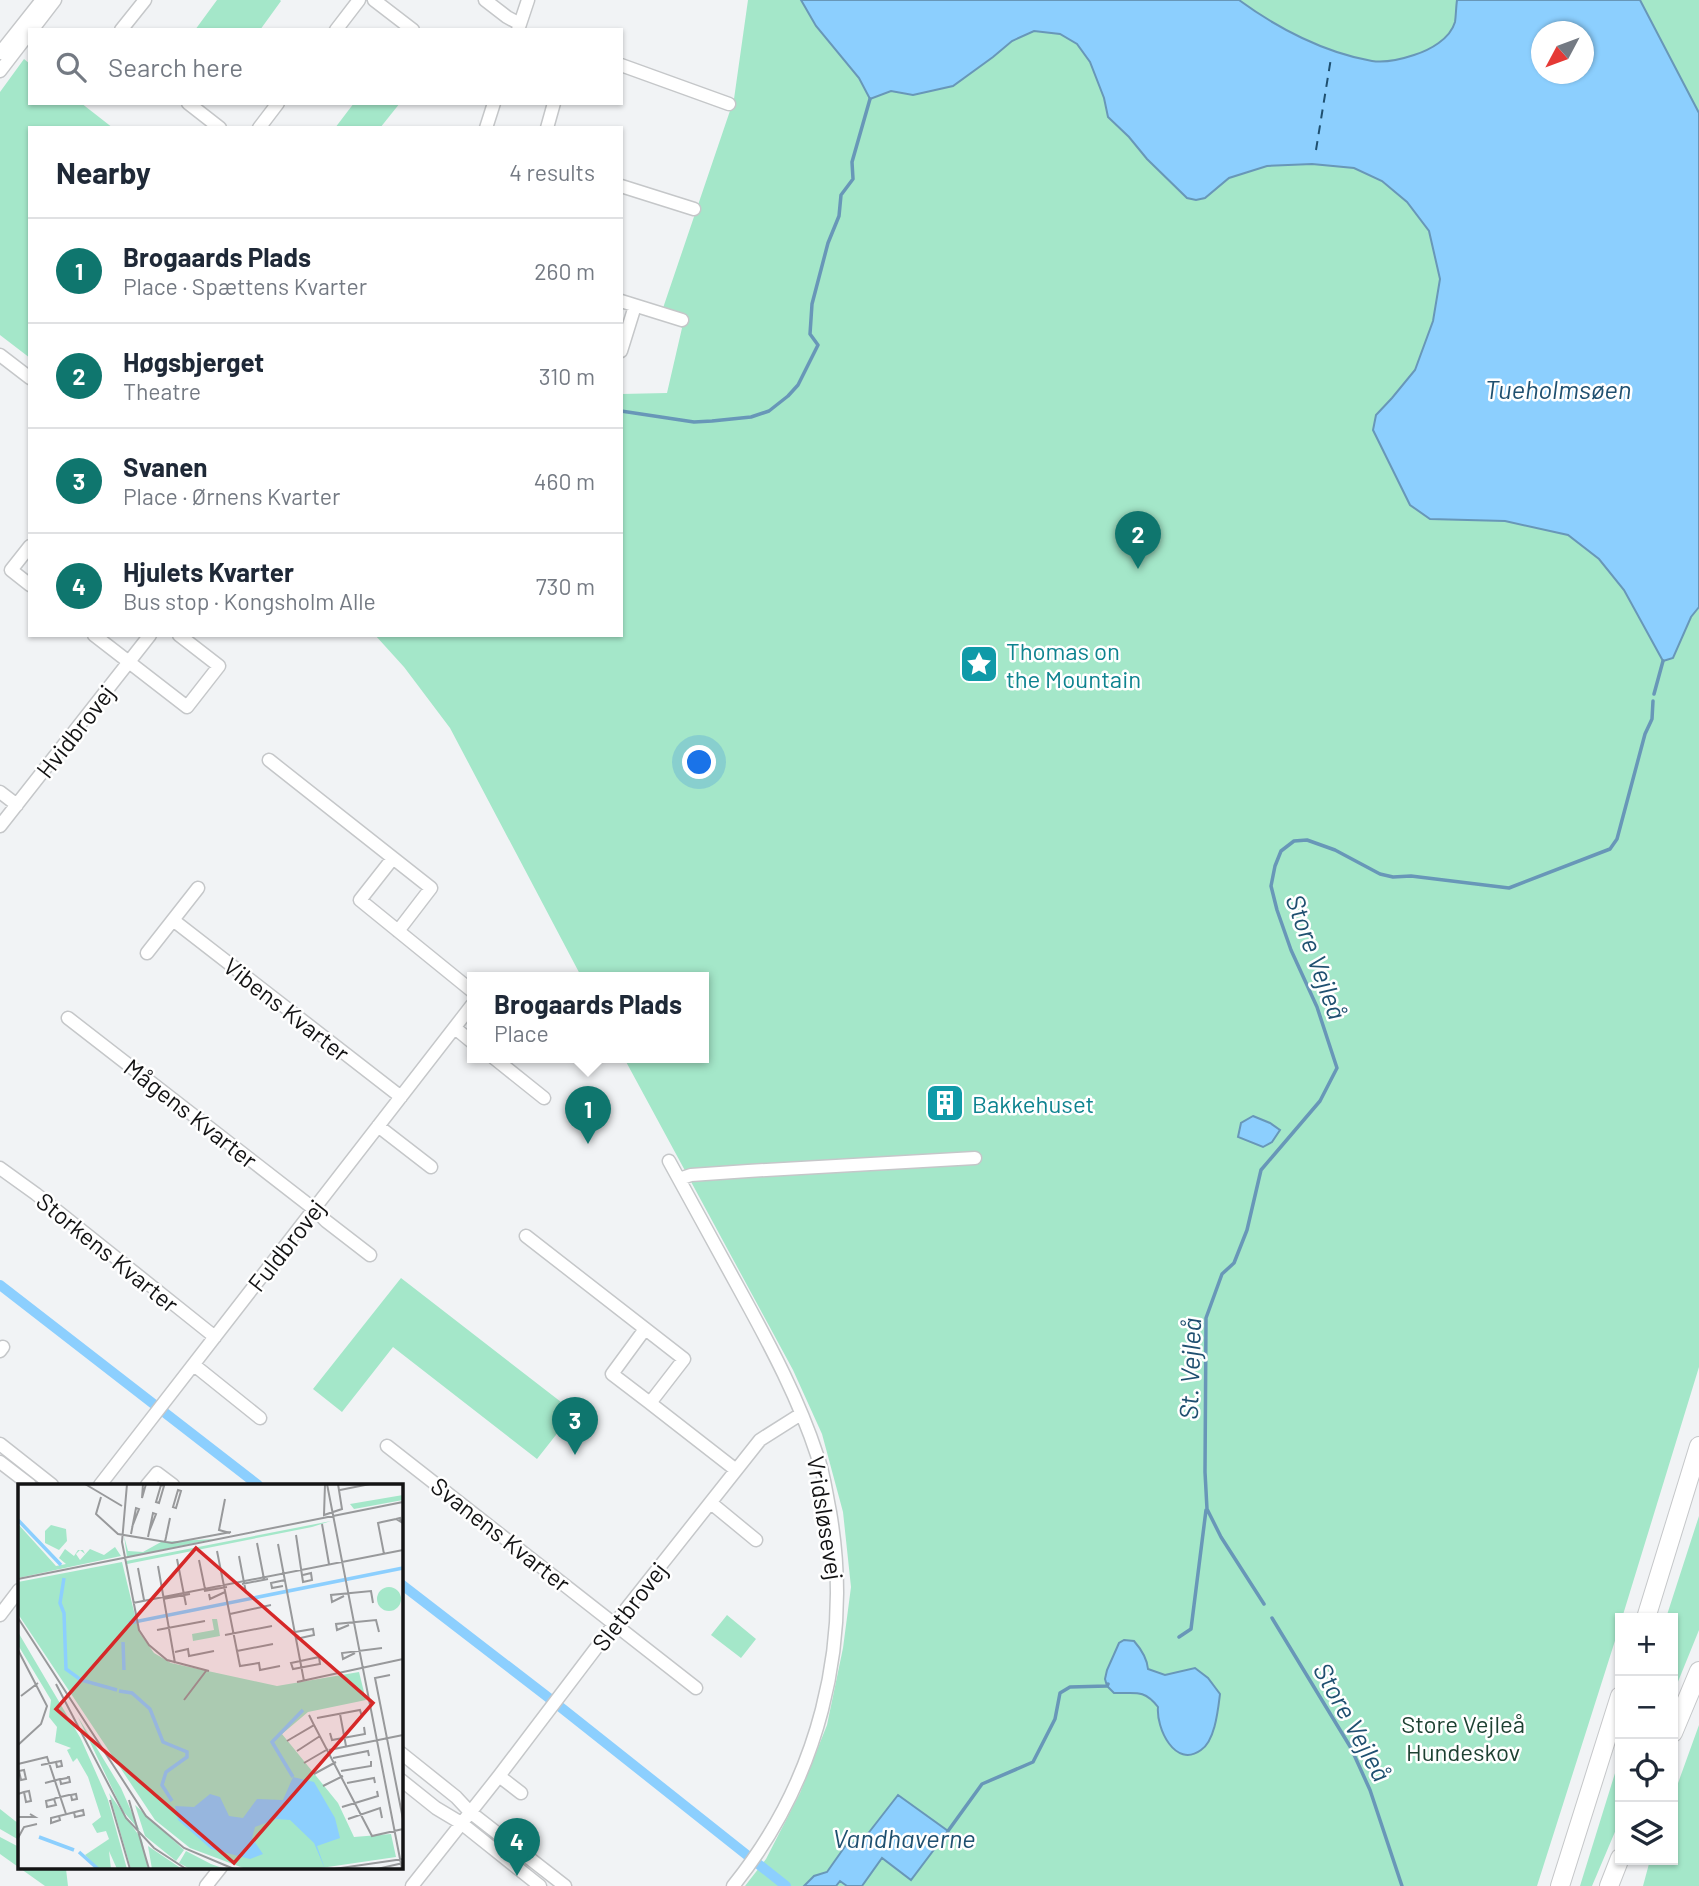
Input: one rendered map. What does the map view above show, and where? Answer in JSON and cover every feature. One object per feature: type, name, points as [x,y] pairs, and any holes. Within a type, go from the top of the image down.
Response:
[{"type":"highway","points":[[1648,1613],[1699,1446]]},
{"type":"highway","points":[[1678,1721],[1699,1671]]},
{"type":"highway","points":[[1560,1886],[1615,1712]]},
{"type":"highway","points":[[1609,1886],[1617,1865]]},
{"type":"street","points":[[0,54],[42,0]]},
{"type":"street","points":[[33,28],[55,0]]},
{"type":"street","points":[[123,28],[145,0]]},
{"type":"street","points":[[338,28],[359,0]]},
{"type":"street","points":[[374,0],[410,28]]},
{"type":"street","points":[[485,0],[520,28],[528,0]]},
{"type":"street","points":[[0,72],[28,35]]},
{"type":"street","points":[[623,66],[729,104]]},
{"type":"street","points":[[190,105],[217,126]]},
{"type":"street","points":[[261,126],[276,105]]},
{"type":"street","points":[[487,126],[493,105]]},
{"type":"street","points":[[548,126],[553,105]]},
{"type":"street","points":[[623,187],[694,209]]},
{"type":"street","points":[[623,302],[682,320]]},
{"type":"street","points":[[624,353],[635,306]]},
{"type":"street","points":[[0,355],[28,376]]},
{"type":"street","points":[[28,549],[11,570],[28,583]]},
{"type":"street","points":[[97,637],[187,707],[219,666],[182,637]]},
{"type":"street","name":"Hvidbrovej","points":[[0,827],[148,637]]},
{"type":"street","points":[[269,760],[431,888],[398,931]]},
{"type":"street","points":[[0,792],[16,805]]},
{"type":"street","points":[[393,858],[360,900],[467,987]]},
{"type":"street","points":[[147,953],[198,888]]},
{"type":"street","name":"Vibens Kvarter","points":[[173,920],[401,1097]]},
{"type":"street","name":"Fuldbrovej","points":[[104,1484],[467,1012]]},
{"type":"street","name":"Mågens Kvarter","points":[[68,1018],[370,1255]]},
{"type":"street","points":[[455,1028],[467,1038]]},
{"type":"street","points":[[500,1063],[544,1098]]},
{"type":"street","points":[[378,1126],[431,1167]]},
{"type":"street","points":[[679,1179],[691,1175],[975,1158]]},
{"type":"street","name":"Vridsløsevej","points":[[670,1161],[771,1348],[801,1414],[818,1455],[836,1548],[838,1594],[833,1660],[824,1704],[809,1752],[789,1799],[758,1852],[733,1886]]},
{"type":"street","name":"Storkens Kvarter","points":[[0,1168],[215,1337]]},
{"type":"street","points":[[526,1236],[684,1359],[650,1403]]},
{"type":"street","points":[[645,1329],[612,1374],[736,1470]]},
{"type":"street","points":[[194,1365],[260,1418]]},
{"type":"street","name":"Sletbrovej","points":[[412,1886],[760,1440],[801,1414]]},
{"type":"street","points":[[0,1444],[51,1484]]},
{"type":"street","name":"Svanens Kvarter","points":[[387,1446],[696,1688]]},
{"type":"street","points":[[0,1462],[29,1484]]},
{"type":"street","points":[[148,1484],[157,1473],[172,1484]]},
{"type":"street","points":[[711,1503],[756,1540]]},
{"type":"street","points":[[0,1615],[18,1591]]},
{"type":"street","points":[[402,1754],[456,1797],[470,1812],[565,1886]]},
{"type":"street","points":[[499,1776],[521,1793]]},
{"type":"street","points":[[402,1781],[436,1808],[461,1823],[540,1886]]},
{"type":"street","points":[[206,1886],[220,1868]]},
{"type":"green space","points":[[217,0],[281,1],[261,28],[196,28]]},
{"type":"green space","name":"Store Vejleå Hundeskov","points":[[748,0],[1699,0],[1699,1367],[1624,1613],[1615,1613],[1615,1641],[1537,1886],[745,1886],[766,1859],[800,1793],[827,1725],[843,1648],[851,1587],[843,1512],[822,1434],[793,1370],[627,1063],[709,1063],[709,972],[579,972],[450,728],[404,667],[377,637],[623,637],[623,394],[667,393],[682,328],[662,311],[734,99]]},
{"type":"green space","points":[[24,59],[28,62],[28,105],[84,105],[110,126],[28,126],[28,356],[0,335],[0,92]]},
{"type":"green space","points":[[352,105],[398,105],[382,126],[337,126]]},
{"type":"green space","points":[[401,1278],[574,1412],[537,1459],[393,1347],[342,1412],[313,1389]]},
{"type":"green space","points":[[1699,1516],[1699,1630],[1678,1682],[1678,1613],[1668,1613]]},
{"type":"green space","points":[[727,1615],[756,1639],[741,1658],[711,1635]]},
{"type":"green space","points":[[1699,1725],[1699,1886],[1643,1886],[1649,1865],[1678,1865],[1678,1783]]},
{"type":"green space","points":[[1615,1773],[1615,1832],[1592,1886],[1580,1886]]},
{"type":"green space","points":[[0,1809],[18,1823],[18,1839],[0,1829]]},
{"type":"green space","points":[[0,1837],[18,1846],[18,1867],[0,1854]]},
{"type":"green space","points":[[20,1868],[66,1869],[68,1886],[45,1886]]},
{"type":"water","name":"Tueholmsøen","points":[[801,0],[1239,0],[1269,20],[1319,46],[1354,57],[1382,61],[1420,53],[1444,39],[1455,22],[1457,0],[1640,0],[1699,113],[1699,607],[1691,617],[1673,658],[1663,661],[1624,590],[1599,559],[1568,535],[1505,521],[1430,519],[1410,505],[1373,430],[1376,415],[1415,370],[1433,321],[1440,279],[1429,231],[1407,202],[1382,181],[1354,168],[1312,164],[1267,166],[1229,178],[1205,198],[1187,198],[1108,117],[1104,98],[1090,62],[1077,44],[1060,34],[1034,31],[1012,41],[953,86],[913,95],[891,91],[870,99],[859,78],[816,26]]},
{"type":"water","points":[[1253,1116],[1280,1130],[1272,1142],[1263,1147],[1238,1137],[1241,1123]]},
{"type":"water","points":[[1124,1640],[1137,1644],[1148,1669],[1165,1675],[1195,1668],[1208,1678],[1220,1694],[1213,1733],[1201,1750],[1183,1754],[1175,1750],[1164,1735],[1158,1707],[1153,1701],[1143,1694],[1114,1693],[1107,1686],[1107,1670],[1119,1643]]},
{"type":"water","name":"Vandhaverne","points":[[898,1795],[948,1831],[911,1880],[882,1858],[862,1886],[847,1886],[840,1881],[836,1886],[804,1886],[814,1876],[827,1872],[846,1845],[863,1840]]},
{"type":"waterway","points":[[623,411],[694,422],[751,417],[769,411],[798,385],[818,345],[810,334],[812,304],[828,243],[839,216],[841,195],[853,179],[852,162],[870,99]]},
{"type":"waterway","name":"Store Vejleå","points":[[1654,694],[1663,661]]},
{"type":"waterway","name":"Store Vejleå","points":[[1264,1604],[1221,1537],[1207,1509],[1206,1318],[1222,1274],[1234,1263],[1247,1230],[1261,1170],[1320,1101],[1337,1068],[1317,1007],[1291,950],[1277,910],[1271,886],[1281,851],[1294,841],[1307,840],[1335,850],[1380,874],[1509,888],[1610,849],[1617,839],[1645,734],[1652,719],[1653,701]]},
{"type":"waterway","points":[[0,1285],[257,1484]]},
{"type":"waterway","points":[[1179,1637],[1191,1629],[1206,1510]]},
{"type":"waterway","points":[[402,1585],[786,1886]]},
{"type":"waterway","name":"Store Vejleå","points":[[1272,1618],[1351,1748],[1370,1790],[1402,1886]]},
{"type":"waterway","points":[[948,1831],[982,1784],[1033,1762],[1055,1719],[1060,1693],[1070,1687],[1108,1684]]},
{"type":"ferry route","points":[[1316,150],[1331,58]]},
{"type":"place","name":"Høgsbjerget","points":[[1138,569]]},
{"type":"place","name":"Thomas on the Mountain","points":[[979,664]]},
{"type":"place","name":"Bakkehuset","points":[[945,1103]]},
{"type":"place","name":"Brogaards Plads","points":[[588,1144]]},
{"type":"place","name":"Svanen","points":[[575,1455]]},
{"type":"place","name":"Hjulets Kvarter","points":[[517,1876]]},
{"type":"water label","name":"St. Vejleå","points":[[1189,1369]]}]
